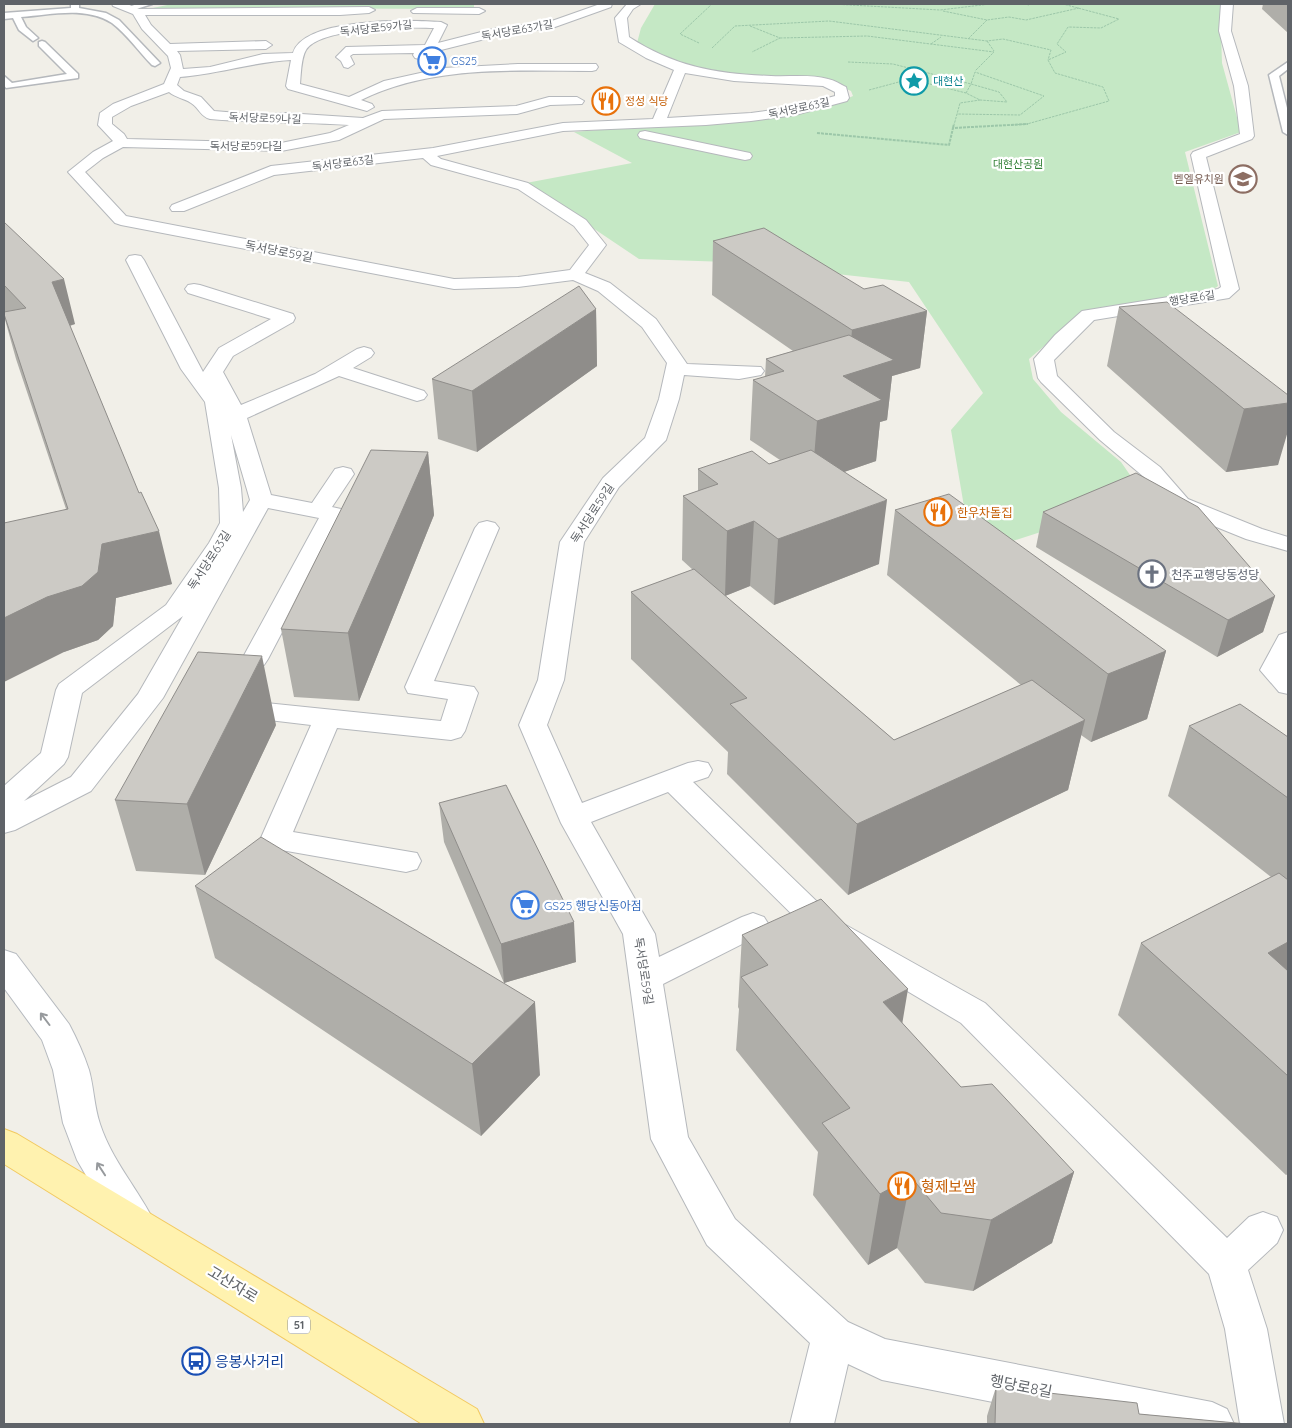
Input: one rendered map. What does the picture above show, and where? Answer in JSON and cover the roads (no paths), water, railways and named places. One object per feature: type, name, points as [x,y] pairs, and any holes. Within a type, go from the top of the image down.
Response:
[{"type":"main road","name":"고산자로","points":[[4,1144],[462,1424]]},
{"type":"street","points":[[117,4],[139,8],[146,27],[174,55],[177,68],[172,80],[156,94],[111,109],[104,116],[105,126],[119,137],[121,143]]},
{"type":"street","points":[[587,4],[632,5]]},
{"type":"street","name":"행당로6길","points":[[1227,4],[1225,31],[1241,86],[1247,136],[1198,155],[1230,288],[1223,294],[1088,315],[1062,339],[1044,360],[1048,378],[1107,436],[1152,472],[1180,504],[1254,534],[1288,544]]},
{"type":"street","name":"독서당로63가길","points":[[429,49],[497,32],[551,25],[607,5]]},
{"type":"street","points":[[610,48],[623,39],[620,18],[632,5]]},
{"type":"street","name":"독서당로59가길","points":[[139,8],[322,12],[378,10]]},
{"type":"street","name":"독서당로59가길","points":[[403,10],[479,11]]},
{"type":"street","name":"독서당로59가길","points":[[322,12],[332,18],[312,32],[300,48],[294,86],[350,101]]},
{"type":"street","name":"독서당로59가길","points":[[295,35],[312,32],[323,34],[374,26],[441,25],[429,49],[350,50],[342,56],[347,59],[348,64]]},
{"type":"street","name":"독서당로63길","points":[[178,208],[271,172],[426,153],[563,127],[706,121],[752,112],[795,111],[842,98],[841,90],[826,82],[756,83],[681,68],[649,56],[623,39]]},
{"type":"street","points":[[167,48],[266,45]]},
{"type":"street","points":[[424,76],[419,54],[429,49]]},
{"type":"street","points":[[172,80],[263,58],[299,56]]},
{"type":"street","points":[[350,101],[395,82],[424,76],[467,70],[595,63],[563,127]]},
{"type":"street","points":[[660,122],[681,68]]},
{"type":"street","name":"독서당로59나길","points":[[172,80],[178,94],[196,100],[210,114],[262,120],[286,117],[301,119],[376,118],[516,110],[581,93]]},
{"type":"street","points":[[350,101],[374,109],[376,118]]},
{"type":"street","points":[[513,136],[499,123],[516,110]]},
{"type":"street","name":"독서당로59다길","points":[[121,143],[281,147],[334,137],[376,118]]},
{"type":"street","points":[[594,126],[745,156]]},
{"type":"street","points":[[645,135],[714,136]]},
{"type":"street","name":"독서당로59길","points":[[121,143],[98,155],[76,172],[121,220],[454,284],[518,282],[576,275]]},
{"type":"street","points":[[271,172],[281,147]]},
{"type":"street","points":[[426,153],[436,162],[523,186],[580,223],[598,245],[576,275],[604,287],[649,324],[677,363],[676,368],[739,373],[754,371]]},
{"type":"street","name":"독서당로63길","points":[[4,802],[54,757],[69,690],[176,610],[221,544],[232,523],[230,488],[215,402],[191,370],[135,260]]},
{"type":"street","points":[[4,823],[81,784],[149,698],[261,500],[236,414],[213,372],[226,352],[286,318],[194,289]]},
{"type":"street","points":[[236,414],[322,378],[364,353]]},
{"type":"street","name":"독서당로59길","points":[[676,368],[669,400],[655,440],[611,483],[572,542],[551,680],[533,725],[574,817],[639,934],[670,1139],[721,1232],[833,1336]]},
{"type":"street","points":[[336,370],[424,390],[392,410]]},
{"type":"street","points":[[318,511],[343,474]]},
{"type":"street","points":[[255,659],[333,514],[261,500]]},
{"type":"street","points":[[208,705],[327,720],[451,731],[464,692],[418,687],[487,528]]},
{"type":"street","points":[[1288,640],[1272,670],[1288,686]]},
{"type":"street","points":[[149,698],[178,702]]},
{"type":"street","points":[[327,720],[275,840],[406,861]]},
{"type":"street","points":[[574,817],[685,775],[824,927],[973,1013],[1226,1264],[1246,1329],[1262,1424]]},
{"type":"street","points":[[646,978],[753,925]]},
{"type":"street","points":[[4,963],[57,1034],[71,1070],[81,1123],[96,1160],[136,1226]]},
{"type":"street","points":[[1226,1264],[1263,1230]]},
{"type":"street","points":[[812,1424],[833,1336]]},
{"type":"street","name":"행당로8길","points":[[833,1336],[882,1359],[1212,1424]]},
{"type":"lane","points":[[4,16],[75,7],[103,15],[116,22],[155,63]]},
{"type":"lane","points":[[4,79],[10,86],[74,76],[22,28],[16,15]]},
{"type":"lane","points":[[1288,65],[1274,76],[1288,132]]},
{"type":"place","name":"GS25","points":[[432,61]]},
{"type":"place","name":"대현산","points":[[914,81]]},
{"type":"place","name":"정성 식당","points":[[606,101]]},
{"type":"place","name":"벧엘유치원","points":[[1243,179]]},
{"type":"place","name":"한우차돌집","points":[[938,512]]},
{"type":"place","name":"천주교행당동성당","points":[[1152,574]]},
{"type":"place","name":"GS25 행당신동아점","points":[[525,905]]},
{"type":"place","name":"형제보쌈","points":[[902,1186]]},
{"type":"place","name":"응봉사거리","points":[[196,1361]]},
{"type":"park label","name":"대현산공원","points":[[1018,164]]}]
